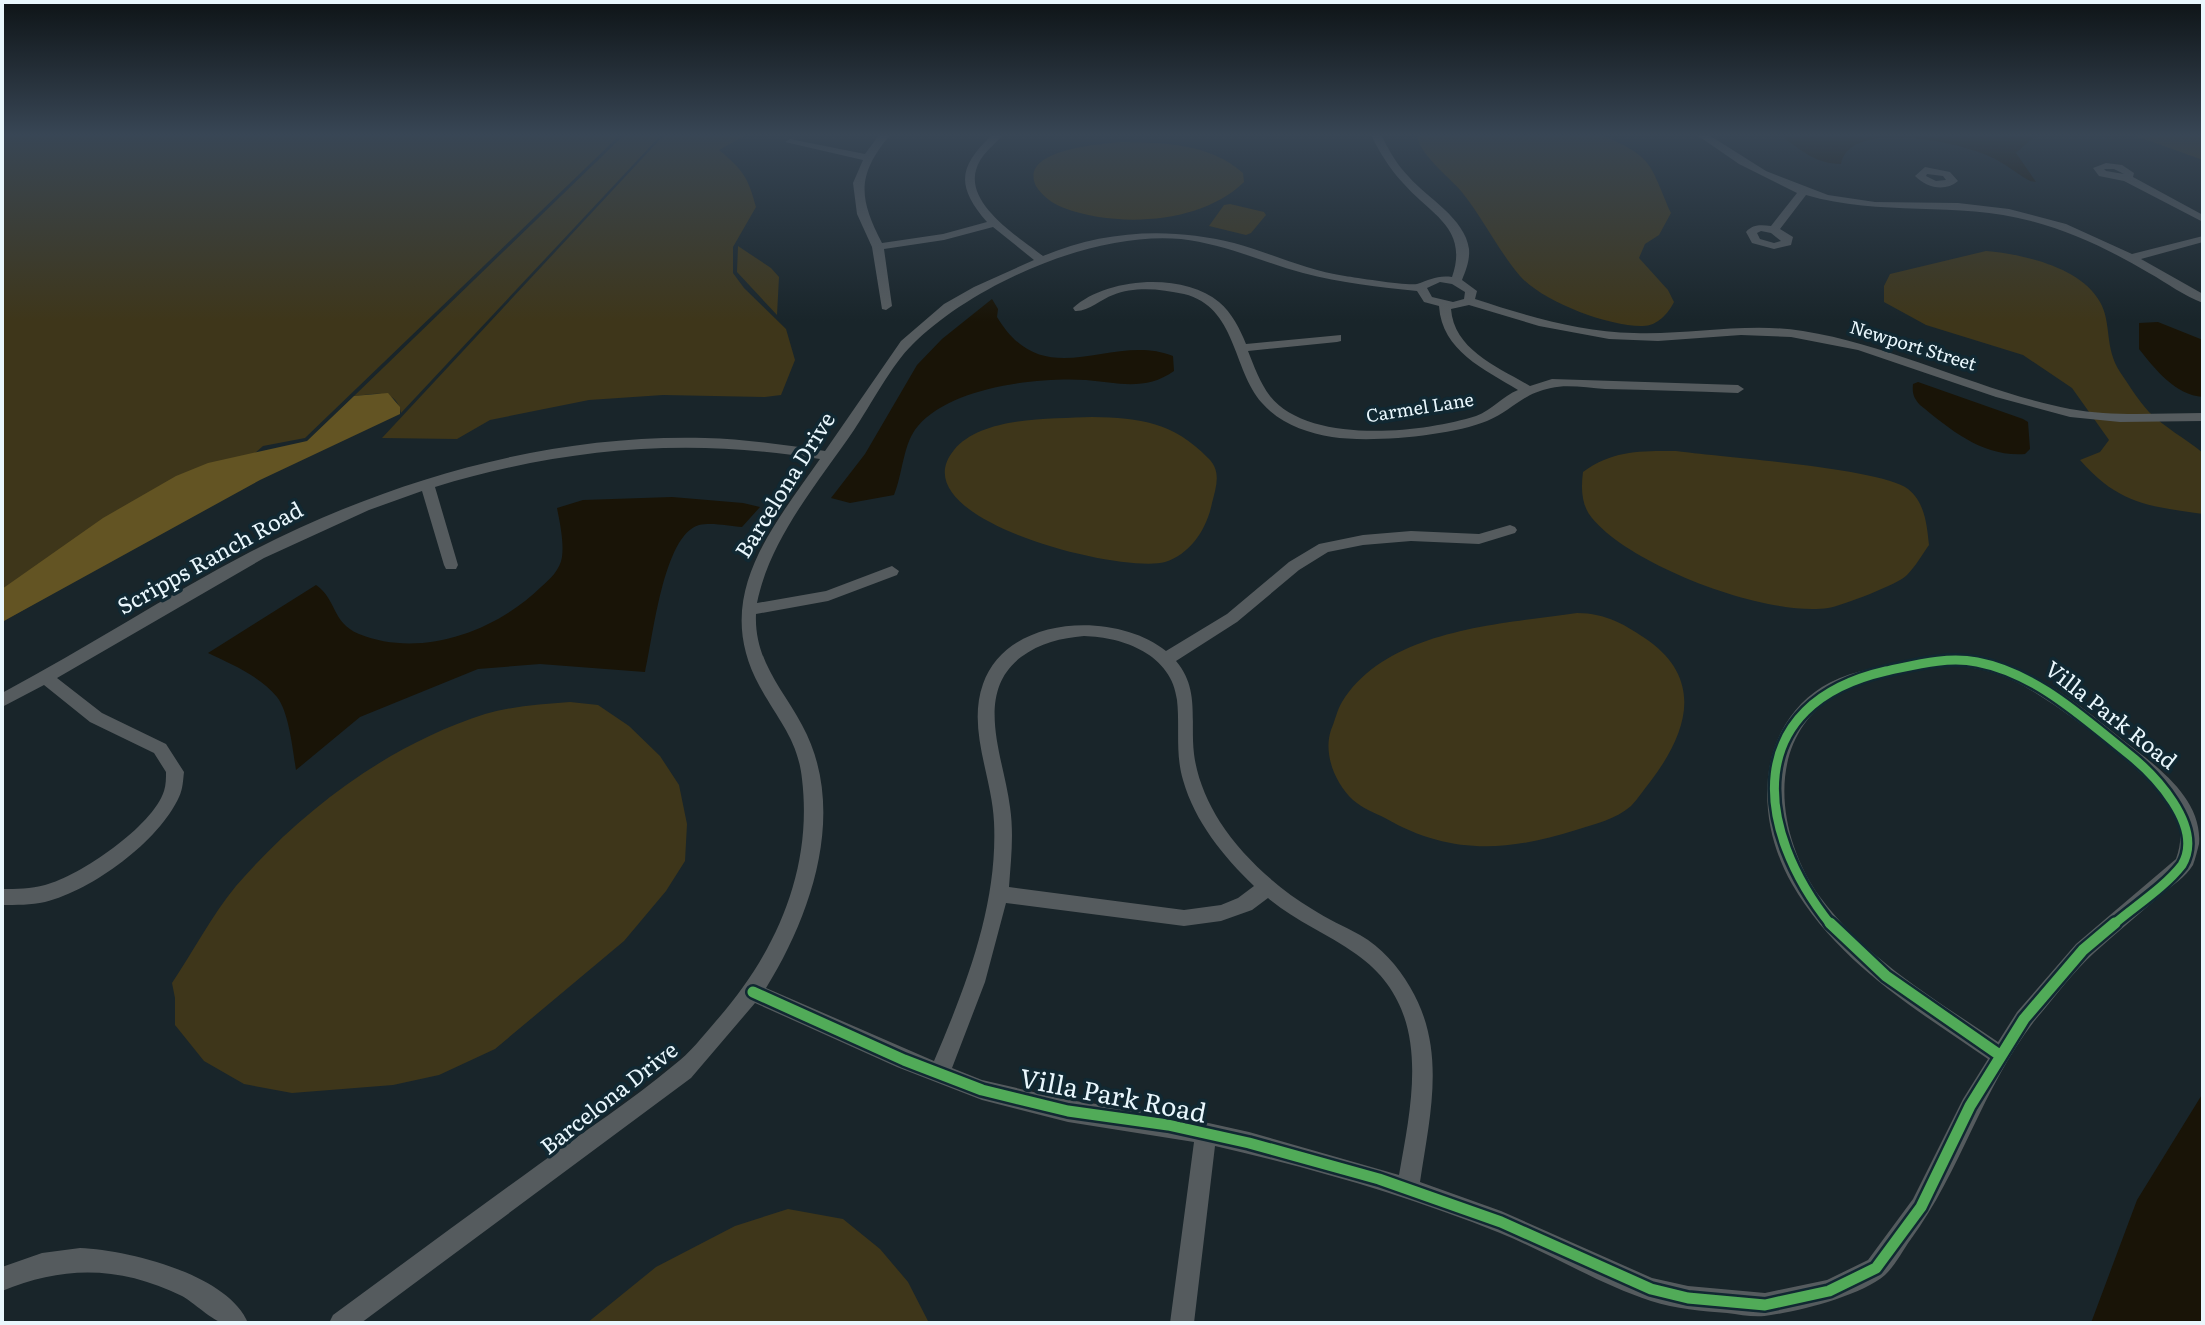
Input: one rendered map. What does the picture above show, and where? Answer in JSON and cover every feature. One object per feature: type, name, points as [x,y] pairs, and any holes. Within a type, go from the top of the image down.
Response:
[{"type":"street","points":[[859,197],[862,214],[878,247],[886,306]]},
{"type":"street","points":[[973,197],[976,205],[994,223],[1042,261]]},
{"type":"street","points":[[1422,197],[1451,223],[1462,238],[1463,266],[1456,281]]},
{"type":"street","points":[[1774,230],[1799,197]]},
{"type":"street","points":[[1829,197],[1873,205],[1955,205],[2010,212],[2066,227],[2134,257],[2203,299]]},
{"type":"street","points":[[1949,197],[1955,205]]},
{"type":"street","points":[[2162,197],[2203,219]]},
{"type":"street","points":[[878,247],[944,237],[994,223]]},
{"type":"street","name":"Barcelona Drive","points":[[341,1323],[684,1071],[718,1036],[753,992],[784,940],[807,877],[813,842],[812,774],[790,715],[767,685],[753,656],[747,633],[748,598],[762,560],[905,344],[948,307],[978,289],[1042,261],[1118,239],[1147,235],[1182,236],[1232,246],[1343,279],[1421,288]]},
{"type":"street","points":[[2134,257],[2203,239]]},
{"type":"street","points":[[1431,280],[1456,281],[1471,291],[1469,301],[1462,305],[1445,306],[1428,300],[1421,288],[1431,280]]},
{"type":"street","name":"Carmel Lane","points":[[1079,308],[1105,292],[1131,285],[1170,287],[1206,298],[1226,315],[1264,397],[1281,413],[1312,429],[1335,434],[1357,436],[1466,422],[1495,412],[1527,390],[1552,383],[1738,389]]},
{"type":"street","name":"Newport Street","points":[[1469,301],[1543,324],[1590,333],[1658,337],[1729,330],[1821,337],[1882,351],[2011,396],[2071,413],[2203,417]]},
{"type":"street","points":[[1445,306],[1443,321],[1454,341],[1527,390]]},
{"type":"street","points":[[1242,348],[1337,338]]},
{"type":"street","name":"Scripps Ranch Road","points":[[2,701],[258,554],[322,524],[427,485],[518,461],[616,445],[679,442],[741,444],[828,456]]},
{"type":"street","points":[[427,485],[451,565]]},
{"type":"street","points":[[1165,660],[1232,618],[1294,566],[1324,548],[1363,540],[1411,536],[1479,539],[1510,530]]},
{"type":"street","points":[[747,610],[828,596],[892,571]]},
{"type":"street","points":[[939,1074],[974,991],[999,894],[1003,821],[998,775],[983,710],[993,675],[1004,662],[1036,638],[1087,630],[1112,631],[1154,649],[1181,682],[1186,704],[1185,744],[1191,777],[1203,811],[1238,857],[1268,887],[1305,915],[1367,950],[1388,969],[1404,994],[1423,1050],[1424,1079],[1408,1189]]},
{"type":"street","name":"Villa Park Road","points":[[753,992],[982,1090],[1068,1111],[1206,1133],[1408,1189],[1501,1222],[1651,1289],[1688,1298],[1765,1305],[1829,1291],[1876,1268],[1921,1207],[1970,1106],[2024,1019],[2083,950],[2184,864],[2191,850],[2190,829],[2183,808],[2157,776],[2045,689],[2024,678],[1979,663],[1953,659],[1851,680],[1809,705],[1796,719],[1782,748],[1774,796],[1775,822],[1795,875],[1824,916],[1868,962],[2001,1056]]},
{"type":"street","points":[[2,897],[49,893],[114,859],[161,813],[173,787],[175,768],[165,753],[89,714],[46,677]]},
{"type":"street","points":[[999,894],[1184,918],[1221,913],[1245,904],[1268,887]]},
{"type":"street","points":[[1182,1323],[1206,1133]]},
{"type":"street","points":[[2,1279],[54,1263],[103,1259],[185,1284],[219,1305],[236,1323]]},
{"type":"shaded area","points":[[2,197],[556,197],[305,438],[263,446],[239,467],[87,574],[2,622]]},
{"type":"shaded area","points":[[560,197],[603,197],[401,413],[389,396],[354,396]]},
{"type":"shaded area","points":[[606,197],[753,197],[756,207],[733,247],[733,273],[786,329],[795,360],[781,395],[663,395],[589,400],[490,420],[457,439],[382,438]]},
{"type":"shaded area","points":[[1045,197],[1224,197],[1182,214],[1133,220],[1085,214]]},
{"type":"shaded area","points":[[1465,197],[1664,197],[1671,213],[1659,235],[1645,244],[1639,258],[1668,290],[1674,302],[1657,322],[1643,326],[1613,322],[1560,304],[1530,286],[1520,276]]},
{"type":"shaded area","points":[[1224,205],[1266,215],[1246,235],[1209,226]]},
{"type":"shaded area","points":[[738,246],[779,277],[777,315],[737,272]]},
{"type":"shaded area","points":[[1986,251],[2049,264],[2065,271],[2091,290],[2104,310],[2110,344],[2120,372],[2155,417],[2203,453],[2203,514],[2135,500],[2094,475],[2080,460],[2100,452],[2109,440],[2072,388],[2023,355],[1926,325],[1884,302],[1884,286],[1890,274]]},
{"type":"shaded area","points":[[992,299],[998,309],[997,317],[1016,341],[1036,353],[1057,358],[1150,350],[1173,356],[1174,371],[1142,383],[1044,380],[1020,383],[996,387],[951,402],[933,413],[913,433],[894,495],[850,503],[831,498],[865,454],[917,365],[942,339]]},
{"type":"shaded area","points":[[2158,322],[2203,340],[2203,397],[2175,386],[2139,349],[2139,323]]},
{"type":"shaded area","points":[[1918,382],[2023,419],[2028,422],[2030,449],[2025,454],[2010,454],[1982,447],[1969,440],[1920,405],[1913,391],[1913,384]]},
{"type":"shaded area","points":[[388,393],[400,407],[400,414],[260,480],[2,622],[2,589],[103,518],[176,476],[208,463],[307,441],[354,396]]},
{"type":"shaded area","points":[[1092,417],[1141,421],[1169,429],[1195,446],[1212,463],[1216,485],[1210,512],[1196,539],[1183,553],[1165,562],[1141,563],[1064,550],[984,519],[957,498],[945,475],[954,450],[982,431],[1038,419]]},
{"type":"shaded area","points":[[1676,451],[1835,469],[1892,482],[1914,494],[1924,515],[1929,545],[1902,579],[1828,608],[1802,609],[1771,604],[1702,584],[1637,554],[1611,536],[1588,513],[1583,496],[1583,472],[1605,459],[1628,453]]},
{"type":"shaded area","points":[[672,497],[760,507],[742,527],[699,525],[687,533],[676,548],[656,614],[645,672],[540,664],[478,669],[360,717],[296,770],[287,722],[277,697],[254,677],[208,653],[316,585],[350,629],[383,641],[432,642],[480,628],[523,603],[554,574],[561,562],[562,551],[557,508],[583,500]]},
{"type":"shaded area","points":[[1577,613],[1615,621],[1649,641],[1667,657],[1678,674],[1683,691],[1684,709],[1673,746],[1631,806],[1605,821],[1551,837],[1502,846],[1479,846],[1432,839],[1409,830],[1364,808],[1347,793],[1332,768],[1329,739],[1340,705],[1362,678],[1387,659],[1448,634]]},
{"type":"shaded area","points":[[570,702],[598,705],[629,726],[660,756],[679,785],[687,824],[685,861],[666,891],[624,941],[495,1049],[439,1075],[393,1085],[292,1093],[244,1084],[204,1061],[175,1025],[172,983],[227,897],[289,831],[349,783],[414,743],[485,714],[517,707]]},
{"type":"shaded area","points":[[2203,1093],[2203,1323],[2091,1323],[2137,1200]]},
{"type":"shaded area","points":[[788,1209],[843,1219],[880,1249],[908,1282],[929,1323],[587,1323],[656,1267],[735,1226]]},
{"type":"cycle path","points":[[753,992],[904,1060],[982,1090],[1068,1111],[1168,1125],[1249,1143],[1379,1179],[1501,1222],[1651,1289],[1688,1298],[1765,1305],[1829,1291],[1876,1268],[1921,1207],[1970,1106],[2024,1019],[2083,950],[2184,864],[2189,848],[2190,833],[2186,818],[2171,792],[2080,715],[2021,677],[1977,662],[1955,660],[1853,680],[1830,690],[1809,706],[1793,726],[1782,748],[1776,773],[1778,824],[1795,873],[1835,929],[1886,976],[2001,1056]]}]
